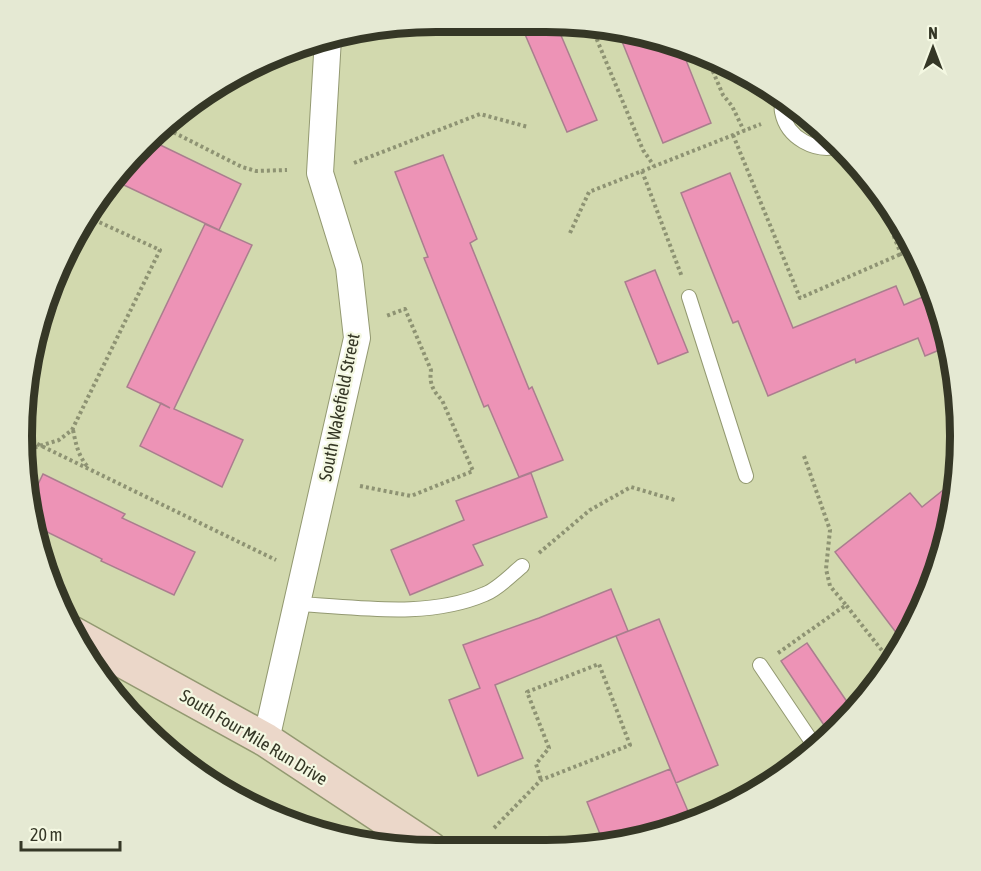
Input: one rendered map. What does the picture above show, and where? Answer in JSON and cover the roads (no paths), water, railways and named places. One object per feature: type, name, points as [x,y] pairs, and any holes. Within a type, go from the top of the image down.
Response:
[{"type":"street","name":"South Wakefield Street","points":[[266,740],[357,338],[349,267],[320,173],[328,46]]},
{"type":"street","name":"South Four Mile Run Drive","points":[[89,643],[266,740],[416,839]]},
{"type":"lane","points":[[782,109],[787,126],[796,137],[808,145],[829,148]]},
{"type":"lane","points":[[689,297],[746,476]]},
{"type":"lane","points":[[297,604],[384,609],[435,609],[487,594],[522,566]]},
{"type":"lane","points":[[760,665],[811,740]]}]
